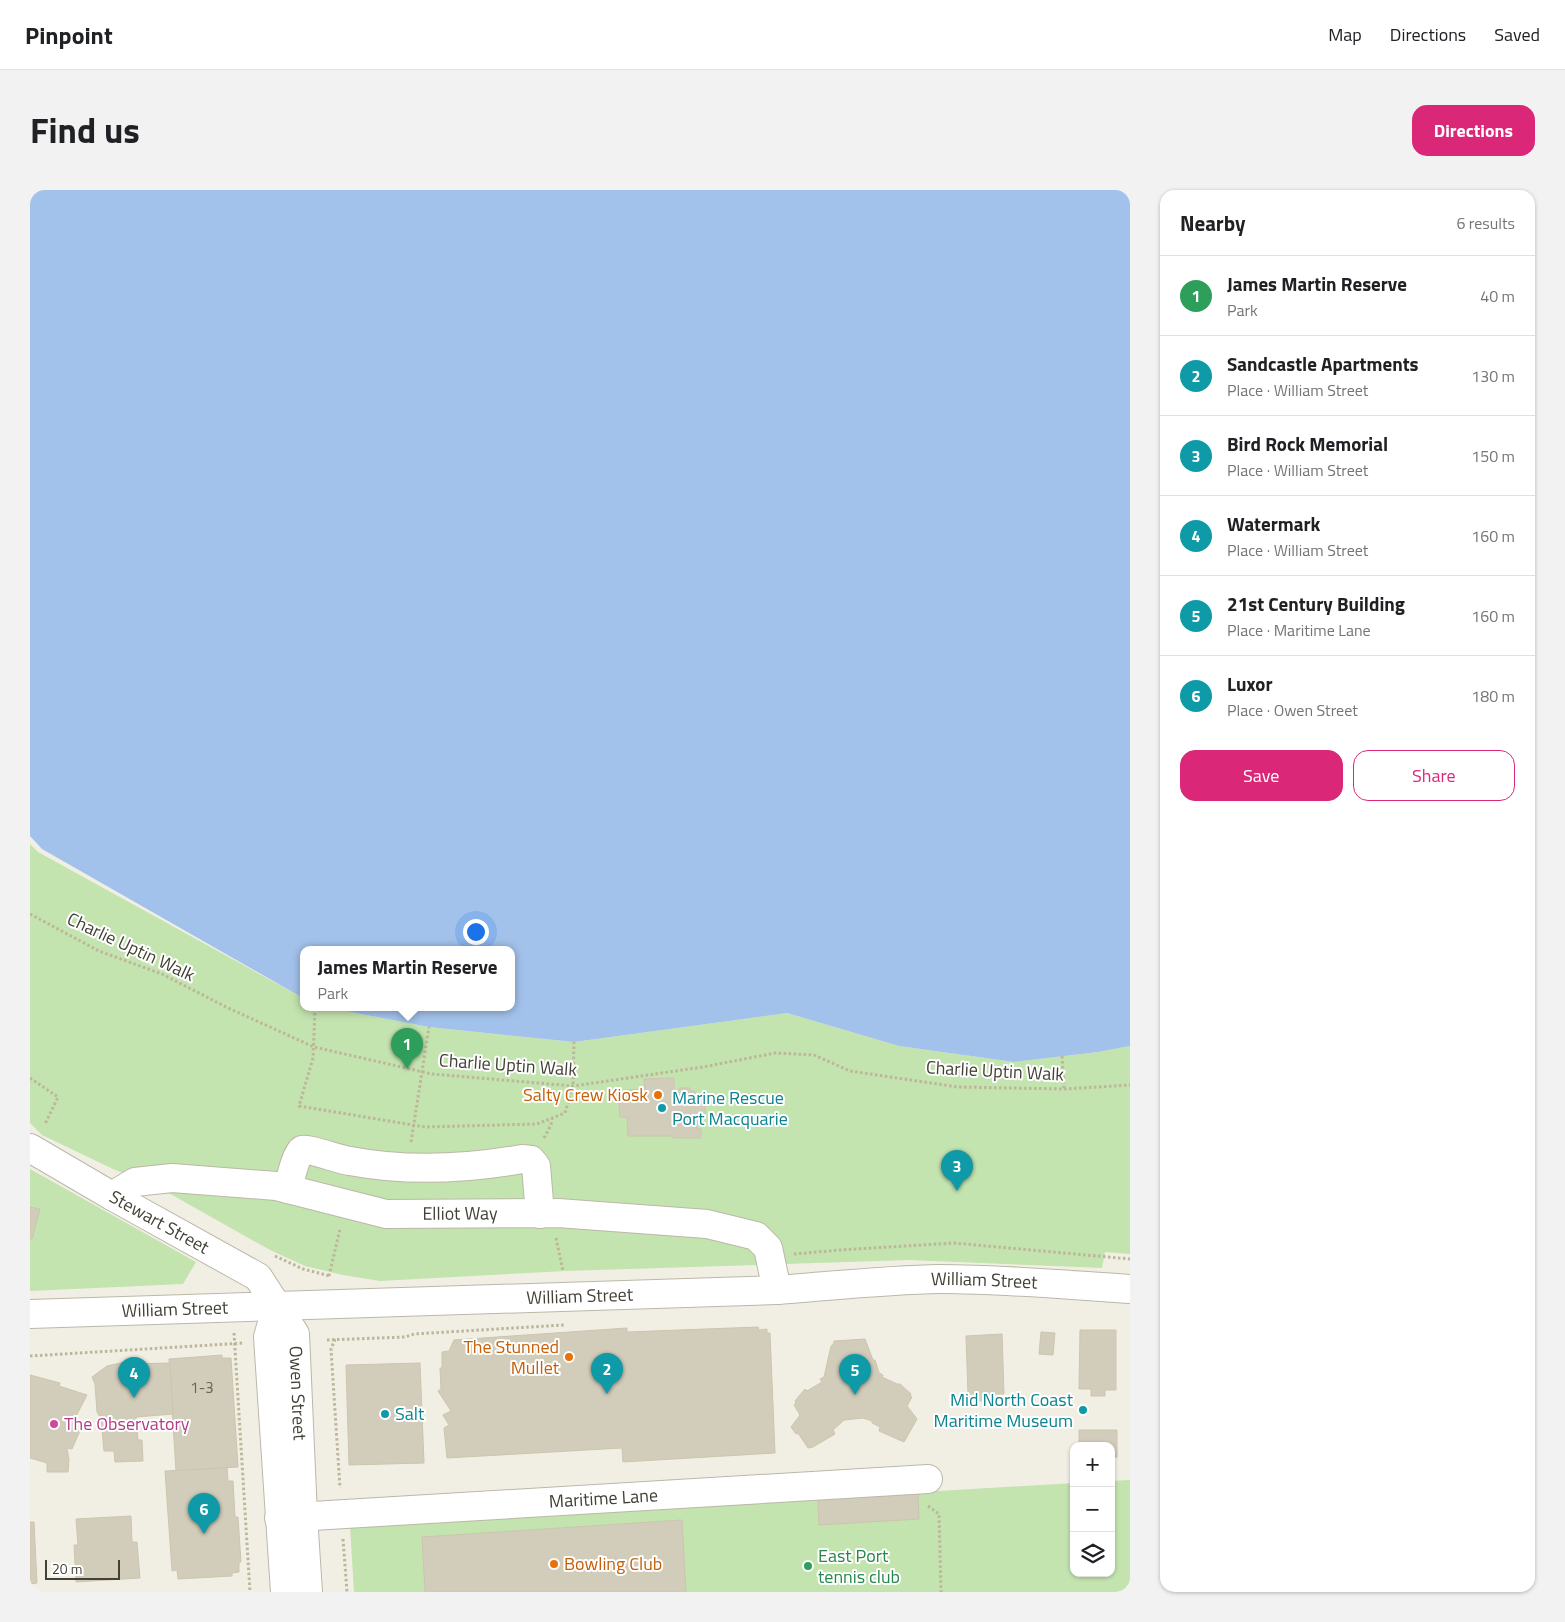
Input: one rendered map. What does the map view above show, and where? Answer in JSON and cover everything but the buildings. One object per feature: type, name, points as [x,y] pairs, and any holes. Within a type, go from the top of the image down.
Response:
[{"type":"street","name":"Stewart Street","points":[[30,1148],[112,1196],[258,1276],[277,1306]]},
{"type":"street","points":[[288,1189],[298,1155],[303,1150],[309,1150],[337,1159],[408,1169],[456,1168],[522,1159],[531,1160],[536,1166],[547,1223]]},
{"type":"street","name":"Elliot Way","points":[[112,1196],[135,1182],[172,1178],[276,1186],[386,1214],[547,1223],[558,1213],[707,1224],[756,1236],[768,1248],[776,1290]]},
{"type":"street","name":"William Street","points":[[30,1314],[776,1290],[939,1279],[987,1280],[1130,1289]]},
{"type":"street","name":"Owen Street","points":[[277,1306],[268,1337],[291,1517],[308,1592]]},
{"type":"street","name":"Maritime Lane","points":[[291,1517],[926,1491]]},
{"type":"street","name":"Owen Street","points":[[285,1592],[291,1517]]},
{"type":"path","name":"Charlie Uptin Walk","points":[[30,914],[99,951],[162,974],[226,1007],[314,1047],[432,1074],[573,1086],[776,1053],[814,1055],[850,1072],[958,1087],[1064,1089],[1130,1085]]},
{"type":"path","points":[[315,1011],[313,1058],[299,1106],[424,1127],[537,1124],[565,1113],[573,1086],[574,1042]]},
{"type":"path","points":[[412,1132],[429,1027]]},
{"type":"path","points":[[1062,1056],[1064,1089]]},
{"type":"path","points":[[30,1078],[58,1097],[44,1124]]},
{"type":"path","points":[[551,1125],[552,1118]]},
{"type":"path","points":[[547,1223],[564,1275]]},
{"type":"path","points":[[329,1276],[338,1238]]},
{"type":"path","points":[[769,1256],[954,1244],[1130,1259]]},
{"type":"path","points":[[270,1253],[303,1269],[338,1278]]},
{"type":"path","points":[[234,1328],[250,1592]]},
{"type":"path","points":[[335,1339],[331,1349],[341,1493]]},
{"type":"path","points":[[30,1356],[250,1343]]},
{"type":"path","points":[[926,1491],[939,1514],[941,1592]]},
{"type":"path","points":[[343,1530],[347,1592]]},
{"type":"green space","points":[[30,844],[38,852],[300,996],[300,1011],[346,1011],[429,1027],[574,1042],[787,1013],[899,1046],[1014,1062],[1098,1052],[1130,1046],[1130,1254],[1105,1252],[1102,1268],[909,1260],[565,1271],[380,1281],[305,1266],[270,1250],[158,1187],[113,1169],[42,1135],[30,1123]]},
{"type":"green space","points":[[30,1169],[196,1262],[183,1284],[30,1291]]},
{"type":"green space","points":[[1130,1480],[1130,1592],[354,1592],[350,1526],[1070,1483],[1070,1577],[1115,1577],[1115,1481]]},
{"type":"water","points":[[30,190],[1130,190],[1130,1046],[1098,1052],[1014,1062],[899,1046],[787,1013],[574,1042],[429,1027],[346,1011],[515,1011],[515,946],[300,946],[300,996],[42,849],[30,836]]},
{"type":"place","name":"James Martin Reserve","points":[[407,1069]]},
{"type":"place","name":"Salty Crew Kiosk","points":[[658,1095]]},
{"type":"place","name":"Marine Rescue Port Macquarie","points":[[662,1108]]},
{"type":"place","name":"Bird Rock Memorial","points":[[957,1191]]},
{"type":"place","name":"The Stunned Mullet","points":[[569,1357]]},
{"type":"place","name":"Sandcastle Apartments","points":[[607,1394]]},
{"type":"place","name":"21st Century Building","points":[[855,1395]]},
{"type":"place","name":"Watermark","points":[[134,1398]]},
{"type":"place","name":"Mid North Coast Maritime Museum","points":[[1083,1410]]},
{"type":"place","name":"Salt","points":[[385,1414]]},
{"type":"place","name":"The Observatory","points":[[54,1424]]},
{"type":"place","name":"Luxor","points":[[204,1534]]},
{"type":"place","name":"Bowling Club","points":[[554,1564]]},
{"type":"place","name":"East Port tennis club","points":[[808,1566]]}]
